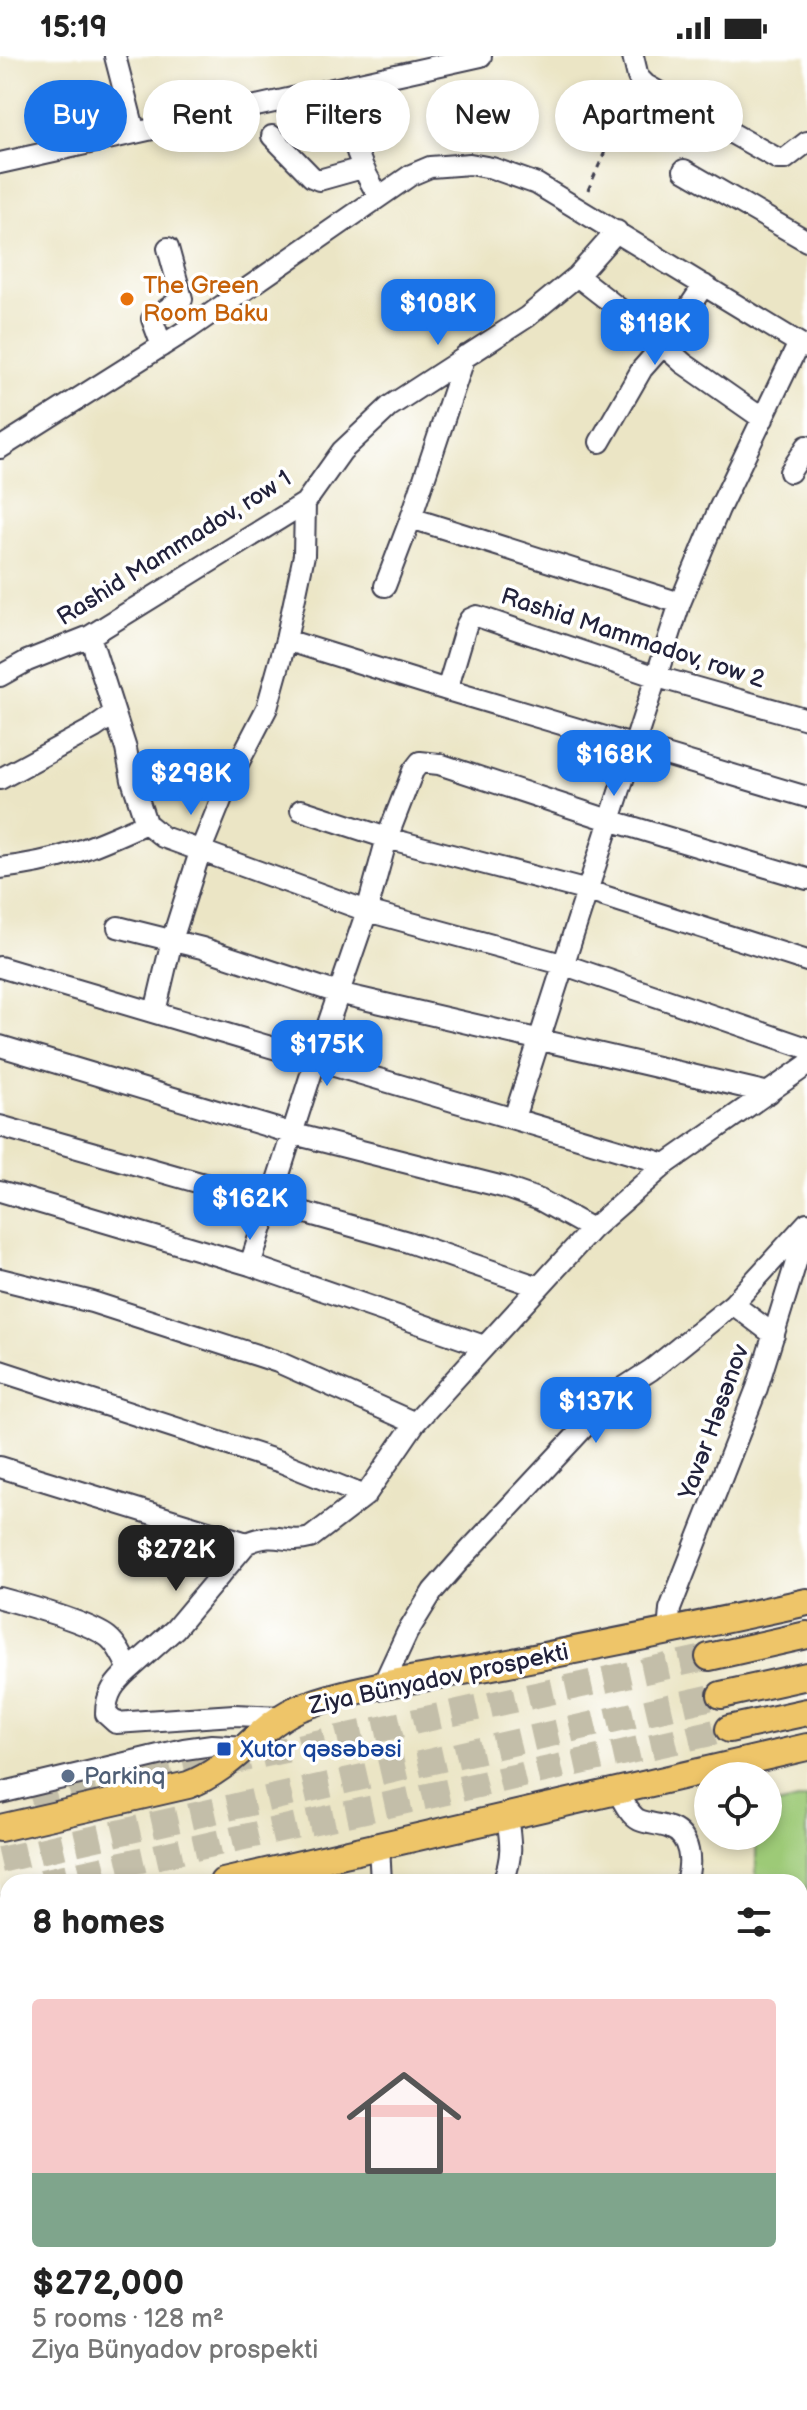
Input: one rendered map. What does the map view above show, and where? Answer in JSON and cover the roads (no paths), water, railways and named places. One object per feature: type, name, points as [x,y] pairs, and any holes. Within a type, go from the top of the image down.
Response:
[{"type":"main road","name":"Ziya Bünyadov prospekti","points":[[0,1828],[208,1778],[284,1717],[317,1702],[668,1633],[807,1602]]},
{"type":"main road","points":[[709,1657],[807,1635]]},
{"type":"main road","points":[[721,1695],[807,1676]]},
{"type":"main road","points":[[729,1729],[807,1712]]},
{"type":"main road","points":[[258,1874],[807,1747]]},
{"type":"street","points":[[115,56],[135,133]]},
{"type":"street","points":[[378,80],[481,56]]},
{"type":"street","points":[[633,56],[638,77],[646,85],[778,159],[785,159],[807,142]]},
{"type":"street","points":[[0,163],[276,103]]},
{"type":"street","points":[[272,136],[312,177],[319,180],[362,168]]},
{"type":"street","points":[[358,152],[362,168],[379,196]]},
{"type":"street","points":[[0,448],[162,346],[411,175],[430,167],[470,164],[514,175],[556,194],[803,346],[719,509],[680,603],[514,1118]]},
{"type":"street","points":[[684,170],[807,241]]},
{"type":"street","name":"Rashid Mammadov, row 1","points":[[0,676],[27,661],[90,636],[305,503],[342,451],[390,406],[527,317],[577,276],[617,231]]},
{"type":"street","points":[[162,346],[152,319],[182,299],[168,248]]},
{"type":"street","points":[[577,276],[664,344],[683,363],[763,419]]},
{"type":"street","points":[[600,442],[642,369],[664,344],[704,285]]},
{"type":"street","points":[[385,586],[465,356]]},
{"type":"street","points":[[790,472],[807,446]]},
{"type":"street","points":[[155,1012],[172,940],[200,852],[228,783],[267,708],[286,640],[304,555],[305,503]]},
{"type":"street","points":[[411,518],[680,603]]},
{"type":"street","name":"Rashid Mammadov, row 2","points":[[447,690],[466,626],[470,619],[477,616],[654,676],[807,719]]},
{"type":"street","points":[[90,636],[146,823],[163,837],[367,911],[562,964],[807,1048]]},
{"type":"street","points":[[286,640],[807,797]]},
{"type":"street","points":[[0,779],[114,714]]},
{"type":"street","points":[[250,1265],[367,911],[387,838],[413,771],[420,762],[425,761],[807,879]]},
{"type":"street","points":[[301,810],[387,838],[588,891],[807,961]]},
{"type":"street","points":[[0,868],[54,860],[90,849],[146,823]]},
{"type":"street","points":[[118,927],[172,940],[338,993],[769,1093]]},
{"type":"street","points":[[0,967],[666,1164]]},
{"type":"street","points":[[0,1046],[294,1134],[503,1187],[540,1200],[592,1229]]},
{"type":"street","points":[[284,1717],[234,1715],[116,1723],[106,1714],[106,1705],[112,1687],[175,1629],[247,1543],[261,1537],[301,1541],[310,1538],[365,1496],[415,1423],[592,1229],[666,1164],[807,1065]]},
{"type":"street","points":[[0,1126],[408,1242],[539,1287]]},
{"type":"street","points":[[0,1191],[250,1265],[484,1346]]},
{"type":"street","points":[[386,1686],[387,1676],[407,1633],[433,1591],[462,1558],[617,1392],[651,1370],[733,1304],[807,1225]]},
{"type":"street","name":"Yavər Həsənov","points":[[668,1633],[670,1609],[757,1388],[807,1225]]},
{"type":"street","points":[[0,1279],[92,1302],[278,1362],[415,1423]]},
{"type":"street","points":[[733,1304],[774,1335]]},
{"type":"street","points":[[0,1371],[281,1462],[365,1496]]},
{"type":"street","points":[[0,1467],[247,1543]]},
{"type":"street","points":[[0,1598],[53,1614],[108,1637],[118,1648],[129,1670]]},
{"type":"street","points":[[0,1793],[184,1749],[212,1745],[248,1747]]},
{"type":"street","points":[[617,1790],[633,1816],[673,1828],[681,1836],[688,1846],[686,1874]]},
{"type":"street","points":[[506,1874],[512,1850],[507,1816]]},
{"type":"street","points":[[379,1846],[381,1874]]},
{"type":"tunnel","points":[[34,1810],[84,1794],[709,1657]]},
{"type":"tunnel","points":[[0,1860],[721,1695]]},
{"type":"tunnel","points":[[78,1874],[729,1729]]},
{"type":"place","name":"The Green Room Baku","points":[[127,299]]},
{"type":"place","name":"Xutor qəsəbəsi","points":[[224,1749]]},
{"type":"place","name":"Parkinq","points":[[68,1776]]}]
